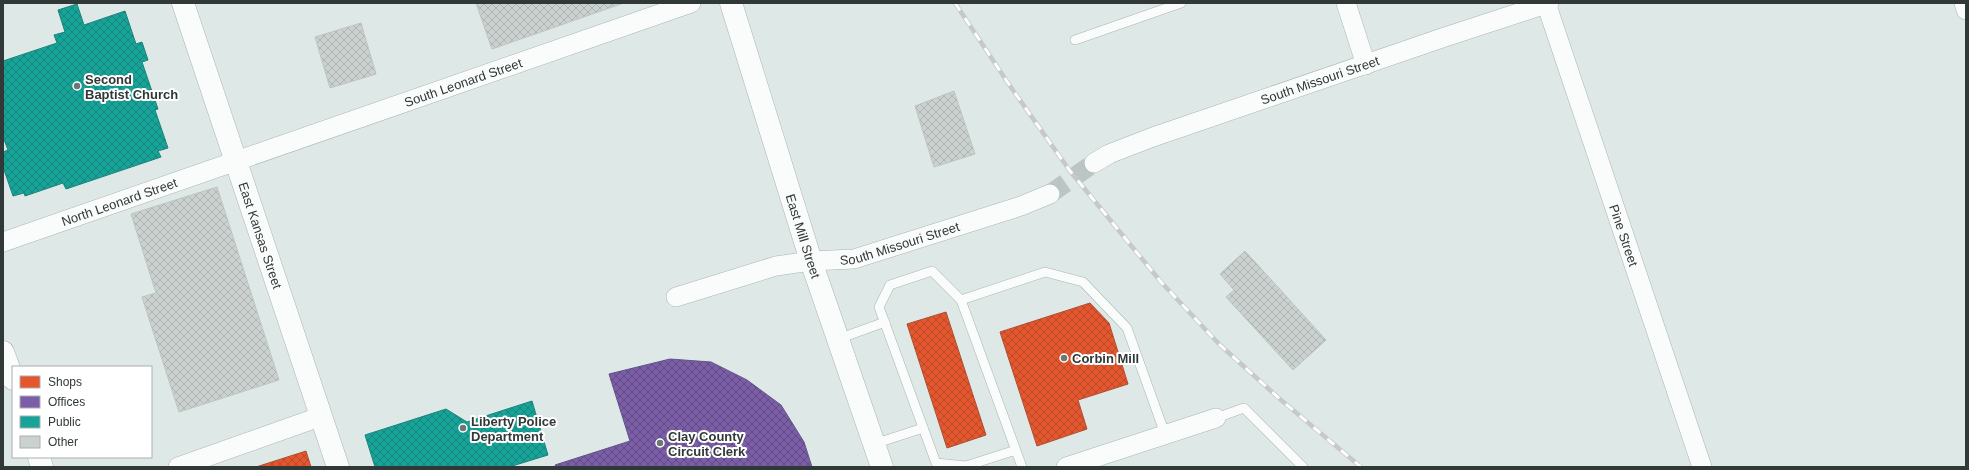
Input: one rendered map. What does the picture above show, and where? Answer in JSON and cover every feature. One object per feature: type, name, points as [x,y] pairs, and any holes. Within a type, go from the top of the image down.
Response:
[{"type":"street","name":"East Kansas Street","points":[[183,3],[338,467]]},
{"type":"street","name":"South Leonard Street","points":[[236,162],[691,3]]},
{"type":"street","name":"East Mill Street","points":[[731,3],[811,261],[882,467]]},
{"type":"street","points":[[1346,3],[1366,65]]},
{"type":"street","name":"South Missouri Street","points":[[1094,163],[1109,154],[1153,137],[1547,3]]},
{"type":"street","name":"Pine Street","points":[[1547,3],[1702,467]]},
{"type":"street","points":[[1964,3],[1966,10]]},
{"type":"street","name":"North Leonard Street","points":[[3,242],[236,162]]},
{"type":"street","name":"South Missouri Street","points":[[676,297],[776,266],[811,261],[854,259],[1020,206],[1050,194]]},
{"type":"street","points":[[3,352],[12,376]]},
{"type":"street","points":[[178,467],[211,462],[322,416]]},
{"type":"street","points":[[1066,467],[1216,418]]},
{"type":"lane","points":[[1075,40],[1181,3]]},
{"type":"lane","points":[[1016,450],[966,466],[936,462],[879,307],[890,285],[932,271],[961,300],[1016,450],[1022,467]]},
{"type":"lane","points":[[961,300],[1045,272],[1083,282],[1127,328],[1166,434]]},
{"type":"lane","points":[[838,339],[885,322]]},
{"type":"lane","points":[[1216,418],[1244,408],[1303,467]]},
{"type":"lane","points":[[874,444],[923,428]]},
{"type":"building: Shops","name":"Corbin Mill","points":[[1090,303],[1109,323],[1128,384],[1078,400],[1087,429],[1037,446],[1000,332]]},
{"type":"building: Shops","points":[[946,312],[986,435],[947,448],[907,324]]},
{"type":"building: Shops","points":[[306,451],[311,467],[256,467]]},
{"type":"building: Offices","points":[[670,359],[711,362],[747,380],[781,405],[804,442],[812,467],[556,467],[555,465],[630,441],[609,374]]},
{"type":"building: Public","name":"Second Baptist Church","points":[[77,4],[84,25],[125,11],[136,44],[142,42],[148,60],[142,62],[158,109],[155,110],[168,148],[158,151],[161,157],[66,189],[63,183],[25,196],[24,193],[13,196],[3,167],[3,152],[8,150],[3,137],[3,61],[57,43],[54,35],[65,32],[58,10]]},
{"type":"building: Public","name":"Liberty Police Department","points":[[532,401],[548,455],[509,467],[375,467],[365,435],[446,409],[467,422]]},
{"type":"building: Other","points":[[476,3],[621,3],[621,4],[492,49]]},
{"type":"building: Other","points":[[361,23],[376,74],[330,88],[315,37]]},
{"type":"building: Other","points":[[954,91],[975,154],[934,167],[915,106]]},
{"type":"building: Other","points":[[217,187],[279,380],[179,412],[142,297],[156,293],[131,214]]},
{"type":"building: Other","points":[[1245,251],[1326,340],[1293,370],[1226,297],[1234,290],[1220,274]]},
{"type":"tunnel","points":[[1050,194],[1094,163]]},
{"type":"railway","points":[[955,3],[1010,86],[1070,171],[1161,282],[1220,345],[1281,400],[1361,467]]},
{"type":"place","name":"Second Baptist Church","points":[[77,86]]},
{"type":"place","name":"Corbin Mill","points":[[1064,358]]},
{"type":"place","name":"Liberty Police Department","points":[[463,428]]},
{"type":"place","name":"Clay County Circuit Clerk","points":[[660,443]]}]
